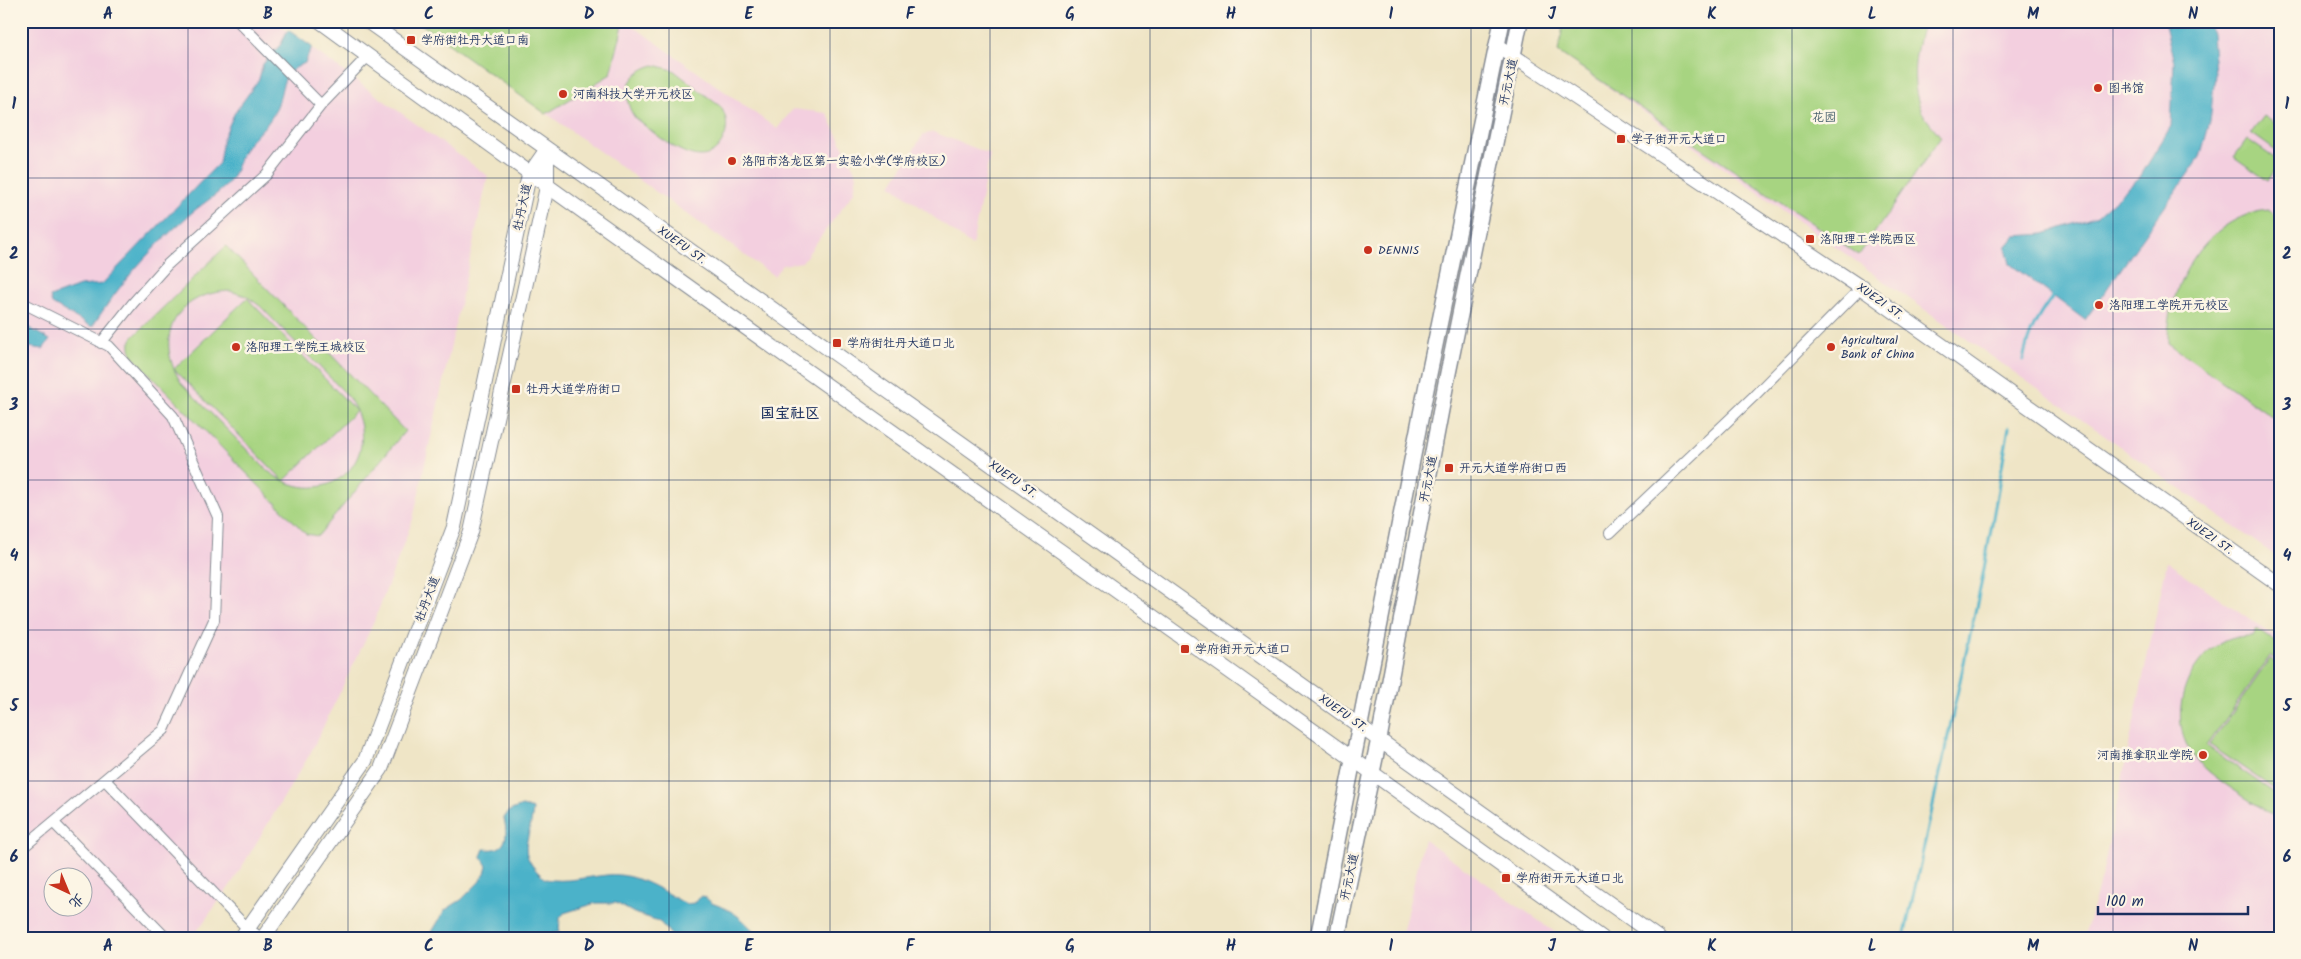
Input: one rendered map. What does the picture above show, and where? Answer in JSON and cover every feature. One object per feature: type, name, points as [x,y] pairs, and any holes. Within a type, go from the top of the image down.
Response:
[{"type":"main road","points":[[320,21],[529,175],[1372,770],[1602,938]]},
{"type":"main road","name":"XUEFU ST.","points":[[367,21],[1361,725],[1658,938]]},
{"type":"main road","name":"开元大道","points":[[1318,938],[1430,370],[1502,21]]},
{"type":"main road","name":"开元大道","points":[[1336,938],[1379,739],[1446,382],[1520,21]]},
{"type":"main road","name":"XUEZI ST.","points":[[1497,43],[1514,52],[1863,287],[2280,579]]},
{"type":"main road","name":"牡丹大道","points":[[244,933],[365,761],[454,526],[529,175],[547,149]]},
{"type":"main road","name":"牡丹大道","points":[[262,938],[382,769],[458,568],[471,532],[546,187],[547,149]]},
{"type":"main road","name":"XUEZI ST.","points":[[1863,287],[2280,585]]},
{"type":"street","points":[[238,21],[269,55],[321,105]]},
{"type":"street","points":[[102,343],[133,303],[168,265],[266,175],[321,105],[368,56]]},
{"type":"street","points":[[1610,533],[1863,287]]},
{"type":"street","points":[[21,302],[109,346],[173,416],[218,517],[214,620],[164,730],[21,850]]},
{"type":"street","points":[[105,780],[244,933],[262,938]]},
{"type":"street","points":[[54,823],[166,938]]},
{"type":"shaded area","name":"洛阳理工学院王城校区","points":[[21,21],[274,21],[488,176],[413,519],[373,624],[310,754],[232,883],[192,938],[21,938]]},
{"type":"shaded area","name":"洛阳市洛龙区第一实验小学(学府校区)","points":[[417,21],[626,21],[777,129],[793,109],[827,113],[857,175],[854,192],[802,262],[782,265],[774,276]]},
{"type":"shaded area","name":"洛阳理工学院开元校区","points":[[1564,21],[2280,21],[2280,559],[1558,52]]},
{"type":"shaded area","points":[[933,132],[990,154],[972,246],[891,185],[923,135]]},
{"type":"shaded area","name":"河南推拿职业学院","points":[[2167,562],[2280,640],[2280,938],[2084,938],[2103,871]]},
{"type":"shaded area","points":[[1424,839],[1563,938],[1401,938]]},
{"type":"green space","name":"河南科技大学开元校区","points":[[417,21],[624,21],[611,74],[546,114]]},
{"type":"green space","name":"花园","points":[[1564,21],[1924,21],[1916,55],[1916,89],[1922,112],[1941,137],[1859,255],[1558,52]]},
{"type":"green space","points":[[654,65],[673,70],[721,107],[725,115],[727,127],[723,140],[714,151],[704,156],[692,155],[667,143],[636,119],[628,102],[628,86],[637,73]]},
{"type":"green space","points":[[2264,116],[2280,127],[2280,154],[2251,133]]},
{"type":"green space","points":[[2247,139],[2280,162],[2268,181],[2234,157]]},
{"type":"green space","points":[[2268,210],[2280,218],[2280,422],[2168,343],[2169,321],[2174,299],[2194,258],[2208,240],[2226,226],[2246,215]]},
{"type":"green space","points":[[226,246],[405,431],[318,536],[306,534],[133,357],[130,347],[132,338]],"holes":[[[230,291],[246,296],[260,306],[345,393],[358,416],[362,438],[358,457],[347,472],[331,483],[312,487],[291,484],[268,471],[182,384],[173,367],[169,350],[170,335],[174,321],[183,309],[195,300],[211,294]]]},
{"type":"green space","points":[[247,298],[356,411],[284,481],[174,369]]},
{"type":"green space","points":[[2257,629],[2280,645],[2280,663],[2270,656],[2207,746],[2280,797],[2280,820],[2220,781],[2199,763],[2185,740],[2181,724],[2184,692],[2190,677],[2199,663],[2210,651],[2223,642],[2238,637],[2253,636]]},
{"type":"green space","points":[[2270,659],[2280,666],[2280,793],[2210,745]]},
{"type":"water","points":[[2164,21],[2208,21],[2212,34],[2215,74],[2210,122],[2200,157],[2085,320],[2010,264],[2006,247],[2015,236],[2044,234],[2097,216],[2140,177],[2171,126],[2174,62]]},
{"type":"water","points":[[288,30],[312,47],[305,63],[289,73],[285,79],[273,115],[244,150],[230,181],[191,213],[147,256],[113,297],[92,327],[52,304],[50,297],[80,286],[102,284],[219,163],[223,139],[234,114],[259,79],[263,64],[281,44]]},
{"type":"water","points":[[21,323],[50,340],[43,349],[21,346]]},
{"type":"water","points":[[522,806],[533,809],[527,839],[527,854],[535,869],[545,879],[568,880],[607,875],[628,876],[658,888],[686,904],[694,903],[702,896],[706,897],[712,903],[735,914],[762,938],[674,938],[659,921],[634,913],[616,903],[596,903],[564,913],[560,918],[559,931],[543,938],[424,938],[432,932],[445,910],[461,900],[485,874],[487,866],[481,856],[484,849],[498,848],[502,845],[506,837],[504,818],[509,811]]},
{"type":"waterway","points":[[2023,360],[2034,326],[2053,296]]},
{"type":"waterway","points":[[1904,938],[1982,580],[2009,427]]},
{"type":"place","name":"学府街牡丹大道口南","points":[[411,40]]},
{"type":"place","name":"图书馆","points":[[2098,88]]},
{"type":"place","name":"河南科技大学开元校区","points":[[563,94]]},
{"type":"place","name":"学子街开元大道口","points":[[1621,139]]},
{"type":"place","name":"洛阳市洛龙区第一实验小学(学府校区)","points":[[732,161]]},
{"type":"place","name":"洛阳理工学院西区","points":[[1810,239]]},
{"type":"place","name":"DENNIS","points":[[1368,250]]},
{"type":"place","name":"洛阳理工学院开元校区","points":[[2099,305]]},
{"type":"place","name":"学府街牡丹大道口北","points":[[837,343]]},
{"type":"place","name":"洛阳理工学院王城校区","points":[[236,347]]},
{"type":"place","name":"Agricultural Bank of China","points":[[1831,347]]},
{"type":"place","name":"牡丹大道学府街口","points":[[516,389]]},
{"type":"place","name":"开元大道学府街口西","points":[[1449,468]]},
{"type":"place","name":"学府街开元大道口","points":[[1185,649]]},
{"type":"place","name":"河南推拿职业学院","points":[[2203,755]]},
{"type":"place","name":"学府街开元大道口北","points":[[1506,878]]},
{"type":"district","name":"国宝社区","points":[[790,413]]}]
